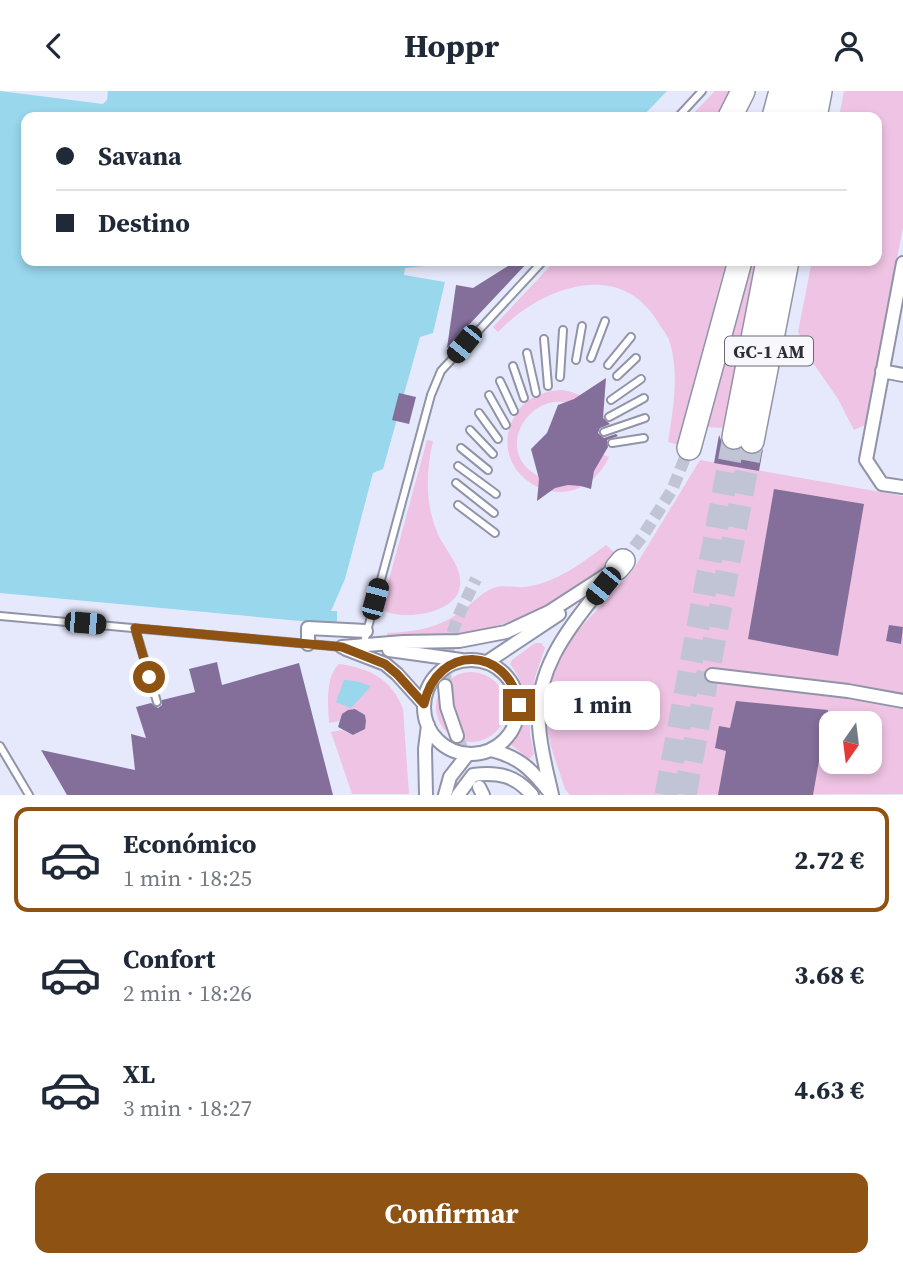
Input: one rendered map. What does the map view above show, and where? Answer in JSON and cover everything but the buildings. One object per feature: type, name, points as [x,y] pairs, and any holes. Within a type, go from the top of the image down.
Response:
[{"type":"highway","points":[[732,112],[743,91]]},
{"type":"highway","points":[[775,112],[780,91]]},
{"type":"highway","points":[[797,112],[801,91]]},
{"type":"highway","points":[[816,112],[820,91]]},
{"type":"highway","points":[[690,448],[739,266]]},
{"type":"highway","name":"GC-1 AM","points":[[767,266],[743,439],[786,266]]},
{"type":"street","points":[[903,263],[866,460],[882,484],[903,488]]},
{"type":"street","points":[[882,371],[903,375]]},
{"type":"street","points":[[342,647],[403,642],[460,642],[506,632],[549,612],[620,564]]},
{"type":"street","points":[[488,662],[556,616],[620,564]]},
{"type":"street","points":[[552,795],[538,724],[542,685],[560,641],[620,564]]},
{"type":"street","points":[[309,644],[308,628],[366,631]]},
{"type":"street","points":[[342,647],[401,650],[488,662],[500,669],[517,691],[519,705],[512,732],[503,743],[491,750],[468,754],[455,751],[444,745],[428,725]]},
{"type":"street","points":[[342,647],[385,664],[424,704]]},
{"type":"street","points":[[426,795],[425,749],[428,725],[424,704],[427,689],[435,676],[447,666],[462,660]]},
{"type":"street","points":[[712,675],[848,691],[903,701]]},
{"type":"street","points":[[445,686],[447,706],[457,736]]},
{"type":"street","points":[[491,750],[508,754],[532,770],[552,795]]},
{"type":"street","points":[[445,795],[450,776],[468,754]]},
{"type":"street","points":[[458,795],[473,775],[484,774],[506,775],[523,784],[532,795]]},
{"type":"lane","points":[[683,112],[702,91]]},
{"type":"lane","points":[[363,646],[431,395],[441,371],[537,266]]},
{"type":"lane","points":[[591,358],[605,321]]},
{"type":"lane","points":[[576,360],[582,326]]},
{"type":"lane","points":[[560,377],[563,330]]},
{"type":"lane","points":[[608,365],[631,337]]},
{"type":"lane","points":[[544,339],[548,386]]},
{"type":"lane","points":[[527,353],[536,393]]},
{"type":"lane","points":[[617,376],[636,358]]},
{"type":"lane","points":[[513,366],[524,398]]},
{"type":"lane","points":[[611,400],[641,379]]},
{"type":"lane","points":[[500,381],[514,411]]},
{"type":"lane","points":[[489,395],[506,425]]},
{"type":"lane","points":[[609,417],[644,398]]},
{"type":"lane","points":[[479,412],[498,439]]},
{"type":"lane","points":[[604,432],[645,418]]},
{"type":"lane","points":[[470,430],[493,454]]},
{"type":"lane","points":[[612,443],[644,438]]},
{"type":"lane","points":[[461,448],[488,470]]},
{"type":"lane","points":[[458,466],[496,495]]},
{"type":"lane","points":[[456,483],[494,513]]},
{"type":"lane","points":[[458,505],[495,533]]},
{"type":"lane","points":[[0,616],[342,647]]},
{"type":"lane","points":[[135,628],[157,702]]},
{"type":"lane","points":[[0,745],[29,795]]},
{"type":"shaded area","points":[[715,91],[735,91],[724,112],[695,112]]},
{"type":"shaded area","points":[[844,91],[903,91],[903,227],[865,425],[854,430],[838,399],[809,357],[808,349],[798,332],[811,266],[882,266],[882,112],[840,112]]},
{"type":"shaded area","points":[[550,266],[725,266],[679,445],[668,442],[674,391],[674,365],[669,340],[642,302],[622,290],[601,285],[579,286],[557,292],[535,303],[515,316],[498,332],[493,327]]},
{"type":"shaded area","points":[[746,266],[757,266],[724,428],[707,427]]},
{"type":"shaded area","points":[[562,390],[578,394],[590,401],[601,411],[609,425],[597,429],[585,411],[569,403],[553,402],[540,407],[528,416],[520,428],[517,442],[519,455],[527,468],[545,481],[598,453],[609,457],[594,478],[576,489],[556,492],[537,487],[522,476],[511,460],[507,440],[513,419],[527,401],[540,394]]},
{"type":"shaded area","points":[[427,440],[433,441],[428,480],[432,518],[457,568],[460,586],[457,596],[439,609],[401,615],[381,609]]},
{"type":"shaded area","points":[[700,460],[903,496],[903,794],[570,795],[565,789],[547,729],[550,689],[556,668],[572,637],[633,570]]},
{"type":"shaded area","points":[[606,545],[617,555],[591,577],[538,610],[482,630],[452,635],[387,635],[427,628],[445,621],[493,588],[525,587],[558,577]]},
{"type":"shaded area","points":[[535,643],[541,643],[545,648],[535,677],[530,712],[534,754],[529,759],[510,744],[523,713],[524,695],[522,685],[510,664]]},
{"type":"shaded area","points":[[339,664],[370,672],[386,683],[398,699],[403,709],[409,794],[352,794],[331,732],[342,730],[357,734],[364,728],[366,719],[365,715],[355,709],[345,712],[340,721],[329,723],[329,684]]},
{"type":"shaded area","points":[[471,672],[496,682],[506,707],[496,732],[471,742],[446,732],[436,707],[446,682]]},
{"type":"water","points":[[0,91],[103,104],[107,100],[108,91],[667,91],[647,112],[21,112],[21,266],[425,266],[405,268],[404,275],[445,282],[433,333],[420,337],[383,469],[373,473],[345,579],[331,611],[337,611],[337,621],[333,624],[0,593]]},
{"type":"water","points":[[344,680],[371,686],[351,708],[336,702]]},
{"type":"tunnel","points":[[666,795],[734,437]]},
{"type":"tunnel","points":[[685,795],[752,441]]},
{"type":"tunnel","points":[[623,561],[672,490],[689,448]]},
{"type":"tunnel","points":[[445,686],[447,655],[453,630],[476,579]]},
{"type":"tunnel","points":[[457,736],[479,787]]},
{"type":"route","points":[[149,677],[135,628],[342,647],[385,664],[424,704],[427,689],[435,676],[447,666],[462,660],[475,659],[488,662],[510,679],[517,691],[519,705]]}]
